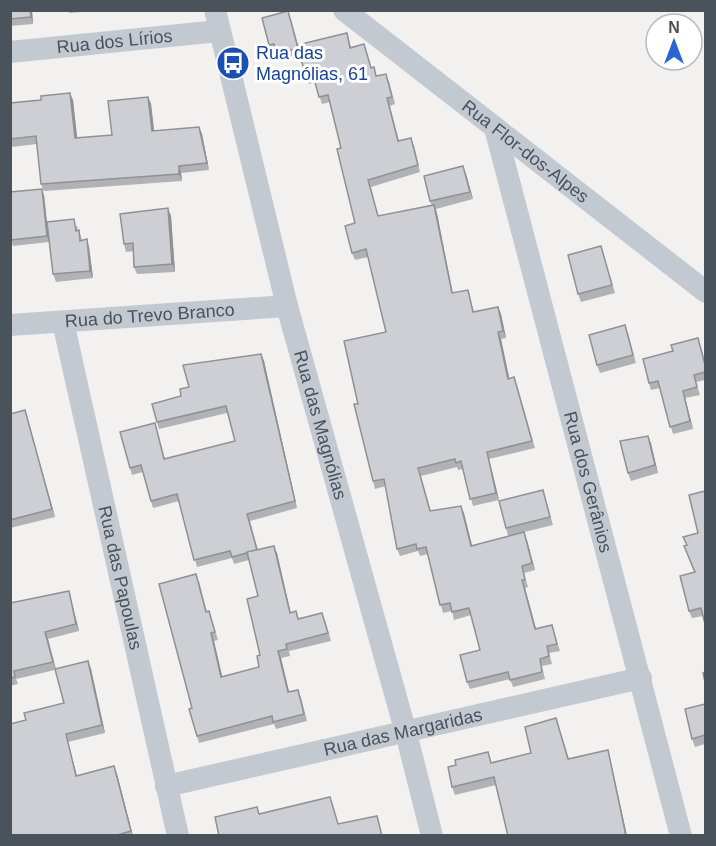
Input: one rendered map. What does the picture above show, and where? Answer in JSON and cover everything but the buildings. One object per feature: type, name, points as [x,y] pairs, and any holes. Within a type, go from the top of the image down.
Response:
[{"type":"street","name":"Rua Flor-dos-Alpes","points":[[344,10],[705,292]]},
{"type":"street","name":"Rua dos Lírios","points":[[10,52],[217,21]]},
{"type":"street","name":"Rua das Magnólias","points":[[217,21],[287,306],[406,733],[432,836]]},
{"type":"street","name":"Rua dos Gerânios","points":[[495,128],[681,836]]},
{"type":"street","name":"Rua do Trevo Branco","points":[[10,325],[287,306]]},
{"type":"street","name":"Rua das Papoulas","points":[[63,322],[178,836]]},
{"type":"street","name":"Rua das Margaridas","points":[[166,786],[641,678]]},
{"type":"place","name":"Rua das Magnólias, 61","points":[[233,63]]}]
